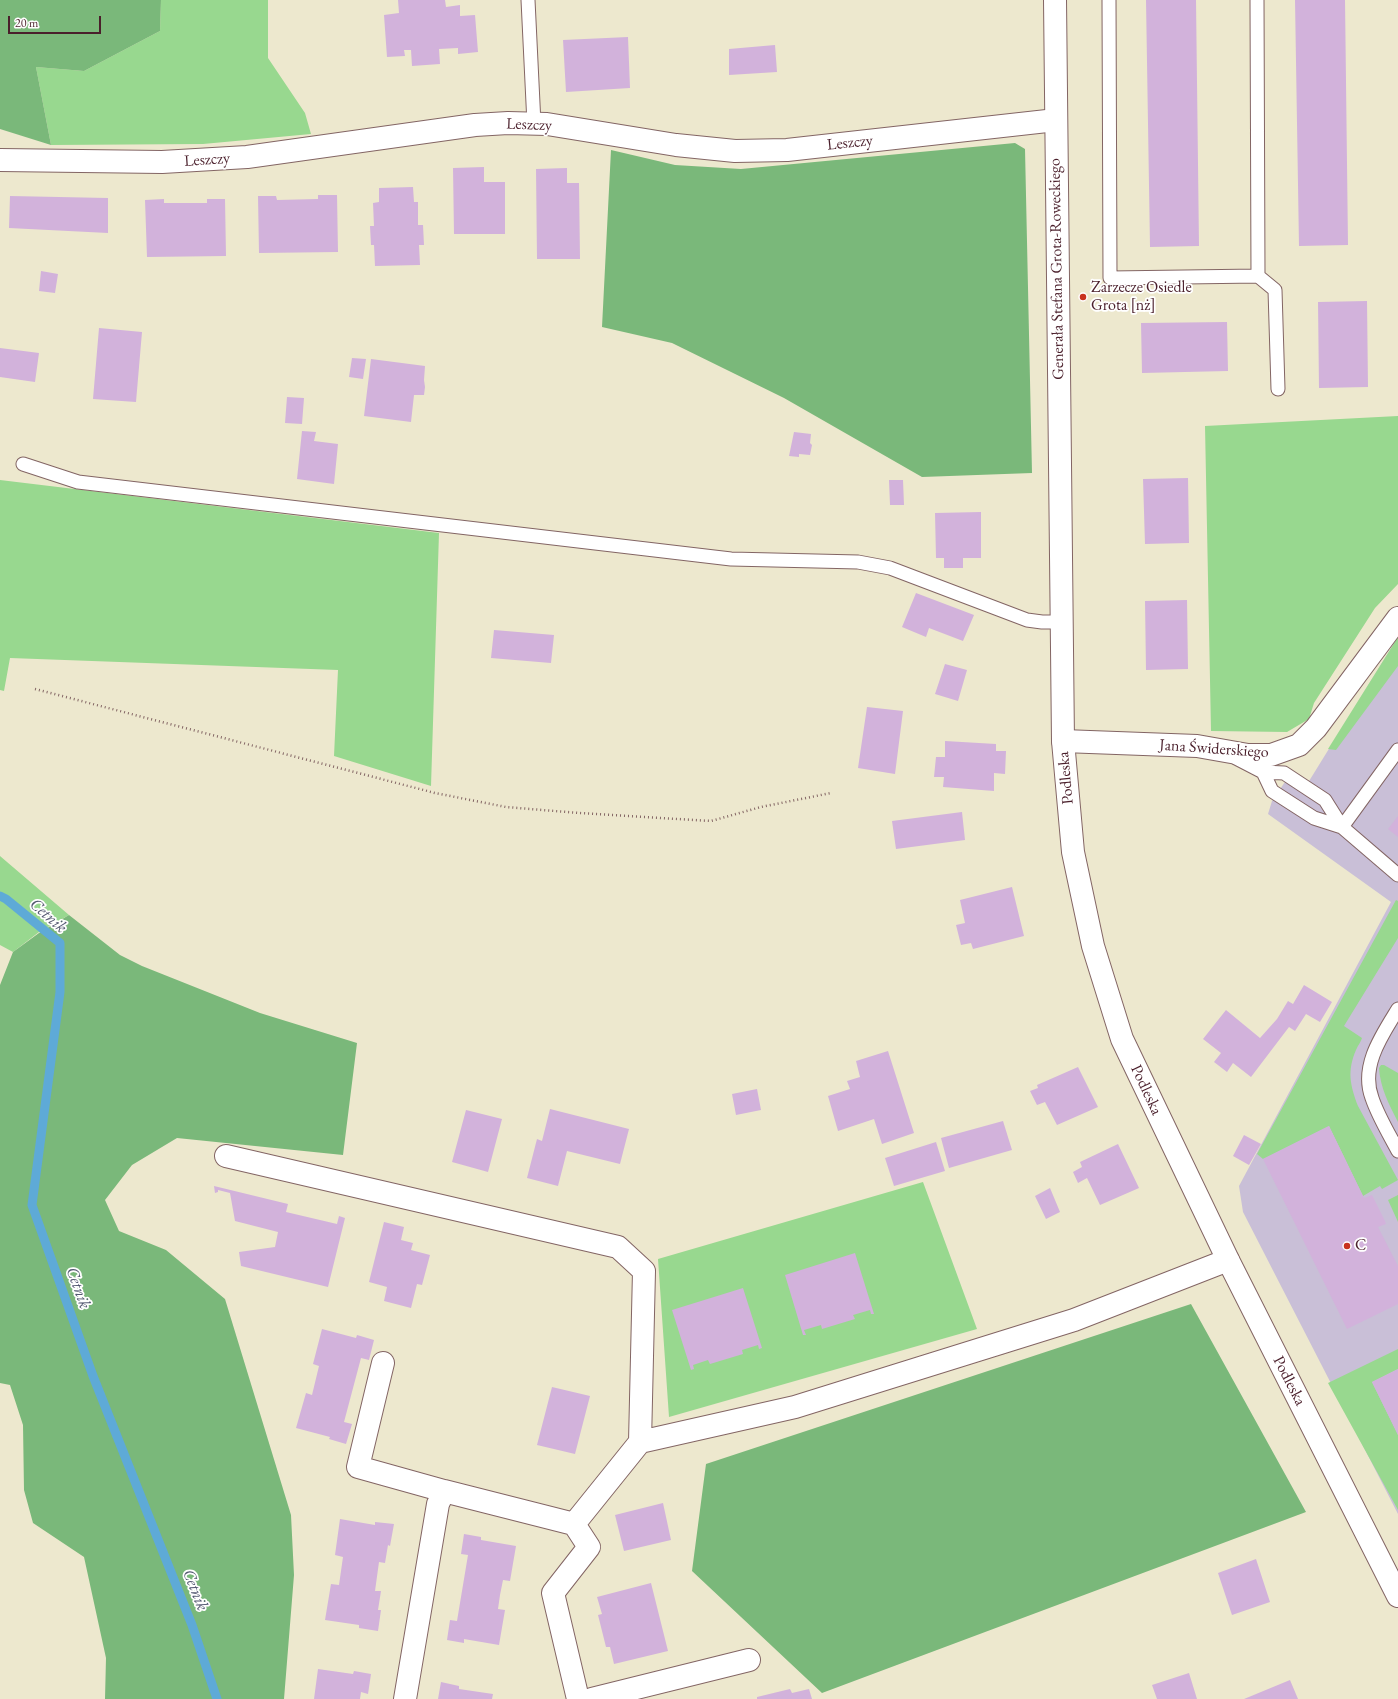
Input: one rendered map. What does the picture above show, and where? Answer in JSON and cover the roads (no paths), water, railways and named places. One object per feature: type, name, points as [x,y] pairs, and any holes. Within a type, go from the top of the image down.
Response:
[{"type":"street","name":"Generała Stefana Grota-Roweckiego","points":[[1055,0],[1060,537]]},
{"type":"street","name":"Leszczy","points":[[0,160],[162,162],[247,157],[475,125],[534,124],[547,124],[676,145],[735,151],[787,150],[1056,120]]},
{"type":"street","name":"Podleska","points":[[1060,537],[1062,741],[1073,852],[1095,954],[1122,1039],[1228,1260],[1397,1590]]},
{"type":"street","name":"Jana Świderskiego","points":[[1062,741],[1197,746],[1248,755],[1271,755],[1299,745],[1316,728],[1398,618]]},
{"type":"street","points":[[226,1156],[618,1247],[644,1271],[640,1442],[574,1524]]},
{"type":"street","points":[[640,1442],[795,1407],[1074,1320],[1228,1260]]},
{"type":"street","points":[[383,1363],[358,1467],[444,1491],[574,1524],[589,1547],[554,1593],[578,1699]]},
{"type":"street","points":[[405,1699],[438,1504],[444,1491]]},
{"type":"street","points":[[592,1699],[749,1660]]},
{"type":"lane","points":[[528,0],[534,124]]},
{"type":"lane","points":[[1109,0],[1110,278],[1258,276],[1275,290],[1278,389]]},
{"type":"lane","points":[[1257,0],[1258,276]]},
{"type":"lane","points":[[23,464],[78,482],[567,540],[731,559],[858,562],[890,568],[1027,620],[1061,622]]},
{"type":"lane","points":[[1221,750],[1263,772],[1284,773],[1307,788],[1324,800],[1342,827],[1398,874]]},
{"type":"lane","points":[[1342,827],[1398,750]]},
{"type":"lane","points":[[1263,772],[1272,791],[1314,818],[1342,827]]},
{"type":"lane","points":[[1398,1009],[1371,1058],[1369,1077],[1371,1097],[1398,1151]]},
{"type":"waterway","name":"Cetnik","points":[[0,896],[6,899],[60,943],[60,992],[32,1205],[93,1376],[192,1625],[217,1699]]},
{"type":"place","name":"Zarzecze Osiedle Grota [nż]","points":[[1083,297]]},
{"type":"place","name":"C","points":[[1347,1246]]}]
